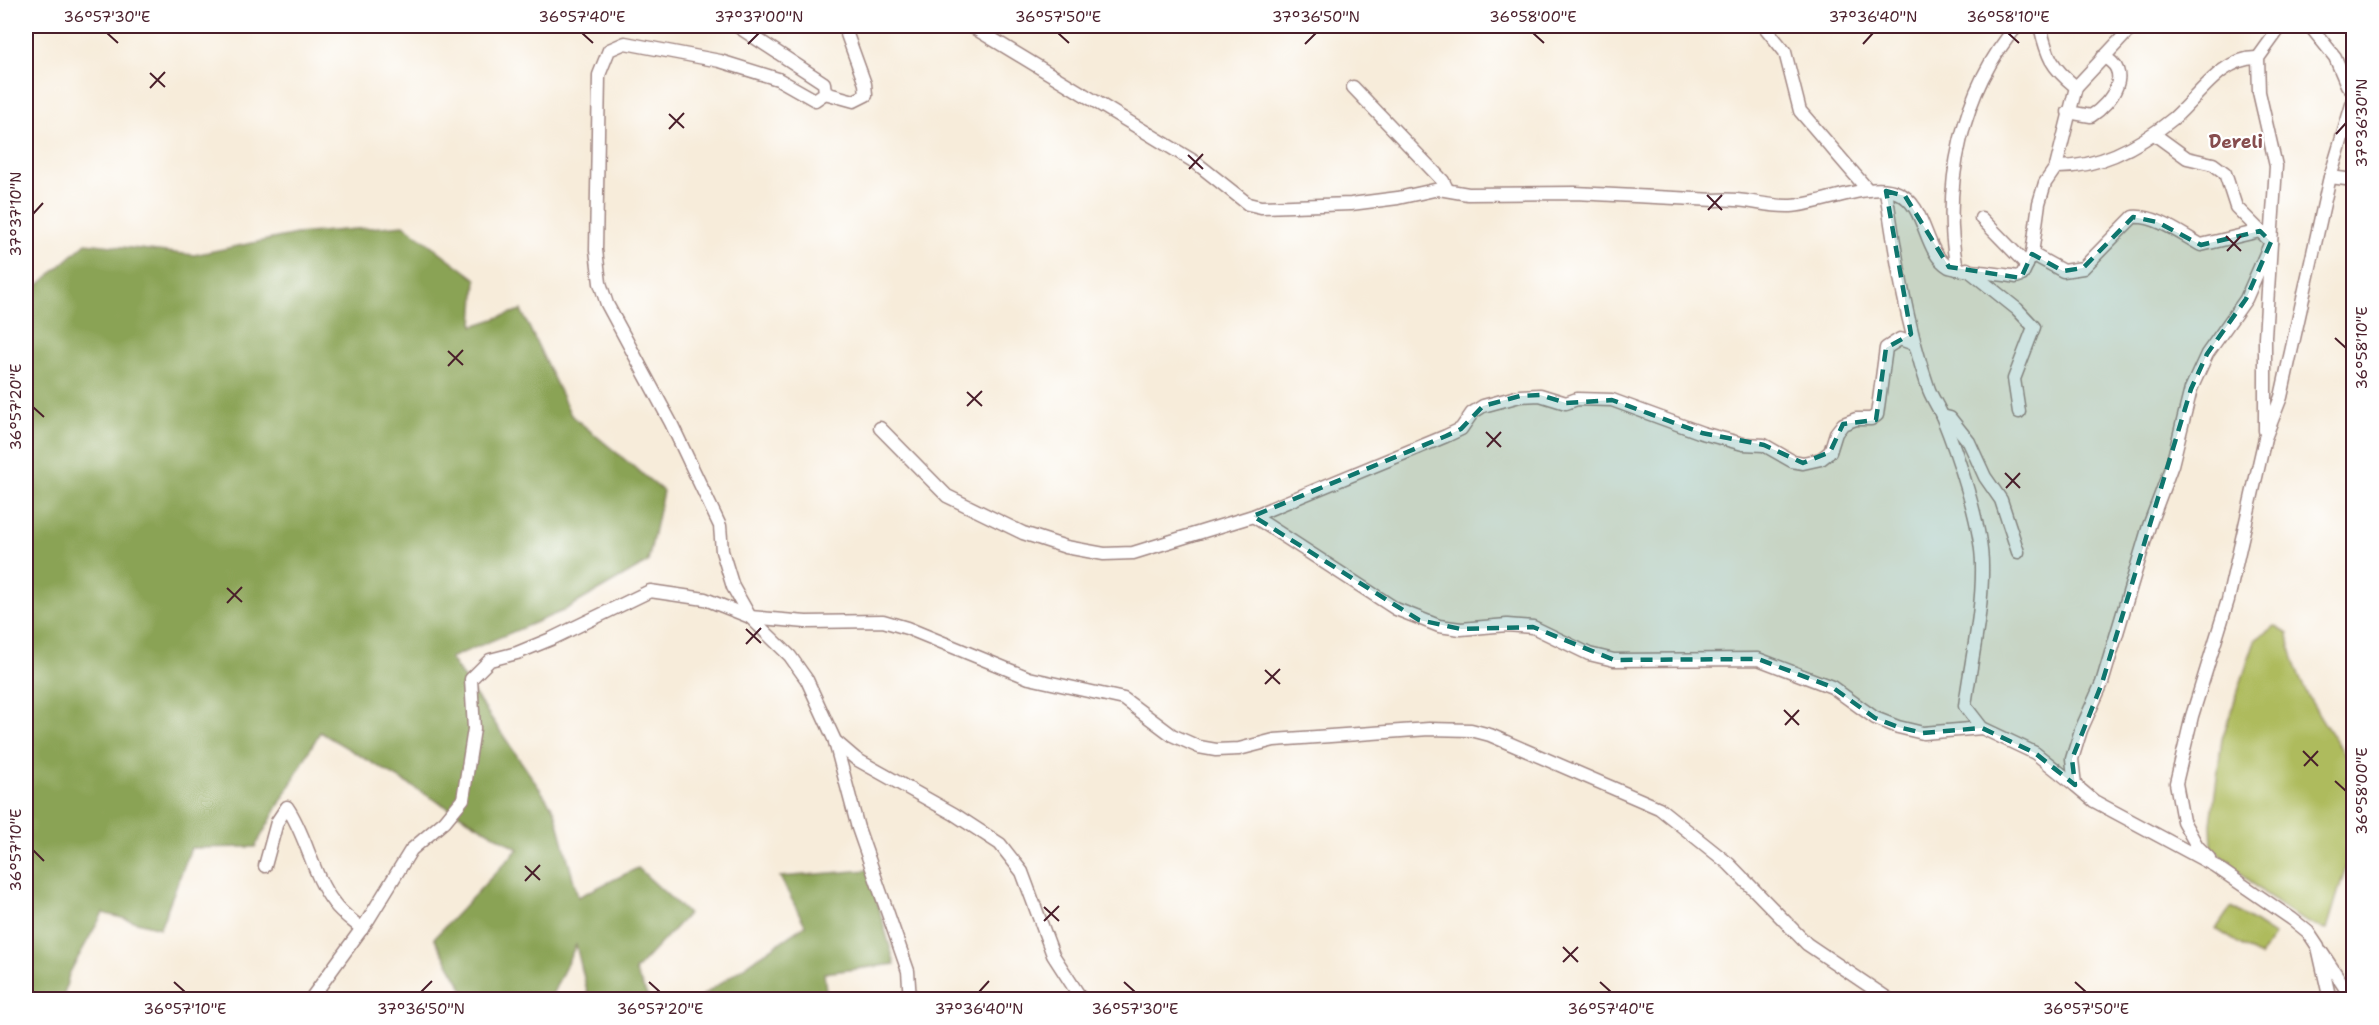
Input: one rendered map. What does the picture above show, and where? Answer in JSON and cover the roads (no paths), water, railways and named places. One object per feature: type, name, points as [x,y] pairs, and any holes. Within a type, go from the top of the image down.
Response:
[{"type":"street","points":[[736,26],[824,83],[825,93]]},
{"type":"street","points":[[844,26],[865,84],[866,94],[855,101],[825,93],[814,100],[778,79],[720,61],[625,43],[609,50],[599,75],[596,250],[600,283],[608,304],[671,423],[720,526],[722,552],[727,572],[750,617],[790,656],[807,680],[835,741],[858,828],[908,971],[910,999]]},
{"type":"street","points":[[971,26],[1196,162],[1248,204],[1272,209],[1351,204],[1447,189],[1468,194],[1575,193],[1715,200],[1736,198],[1791,206],[1868,190],[1896,191],[1905,196],[1937,254],[1949,267],[2016,277],[2022,275],[2029,260],[2038,203],[2045,183],[2056,167],[2076,87],[2133,26]]},
{"type":"street","points":[[1764,26],[1785,52],[1800,111],[1868,190]]},
{"type":"street","points":[[2017,26],[1998,47],[1972,103],[1956,153],[1953,247],[1962,269],[2017,309],[2034,327],[2014,379],[2019,412]]},
{"type":"street","points":[[2040,26],[2047,55],[2057,72],[2076,87]]},
{"type":"street","points":[[2265,438],[2265,337],[2276,166],[2259,92],[2258,58],[2281,26]]},
{"type":"street","points":[[2216,866],[2198,846],[2183,820],[2176,783],[2192,716],[2228,600],[2265,438],[2281,397],[2330,177],[2354,96],[2335,57],[2310,26]]},
{"type":"street","points":[[2068,112],[2091,116],[2103,107],[2111,95],[2119,70],[2114,61],[2103,57]]},
{"type":"street","points":[[2056,167],[2079,168],[2094,165],[2154,134],[2219,74],[2239,60],[2258,58]]},
{"type":"street","points":[[1353,87],[1443,180],[1447,189]]},
{"type":"street","points":[[2154,134],[2187,158],[2213,164],[2225,173],[2236,207],[2271,242]]},
{"type":"street","points":[[2330,177],[2354,180]]},
{"type":"street","points":[[1886,191],[1903,303],[1914,344],[1929,390],[1942,416],[1976,523],[1982,564],[1980,604],[1965,705],[1982,728],[2035,753],[2094,801],[2216,866],[2292,919],[2308,932],[2353,999]]},
{"type":"street","points":[[1981,218],[2029,260],[2073,272],[2083,268],[2133,217],[2142,216],[2157,222],[2201,245],[2260,231]]},
{"type":"street","points":[[2075,785],[2072,759],[2081,730],[2102,683],[2149,526],[2172,465],[2191,389],[2207,354],[2246,299],[2271,242]]},
{"type":"street","points":[[880,428],[947,496],[1023,533],[1066,548],[1104,554],[1133,553],[1253,516],[1446,436],[1461,429],[1472,413],[1483,406],[1520,396],[1540,395],[1566,403],[1572,403],[1577,399],[1612,400],[1702,433],[1743,444],[1764,445],[1792,461],[1803,463],[1821,459],[1830,452],[1836,433],[1843,424],[1856,419],[1871,420],[1877,415],[1886,348],[1900,339],[1914,344]]},
{"type":"street","points":[[1942,416],[1950,418],[1969,442],[1985,477],[2001,500],[2018,552]]},
{"type":"street","points":[[1253,516],[1396,609],[1439,626],[1461,629],[1507,625],[1533,627],[1589,654],[1614,660],[1758,658],[1832,687],[1875,718],[1898,727],[1923,733],[1982,728]]},
{"type":"street","points":[[310,999],[362,929],[411,850],[445,821],[463,799],[474,729],[471,679],[480,667],[490,660],[517,653],[551,639],[650,591],[705,599],[750,617],[806,622],[883,621],[907,628],[1029,678],[1124,699],[1172,735],[1199,747],[1216,750],[1239,749],[1274,740],[1429,729],[1471,730],[1490,735],[1659,808],[1729,864],[1807,944],[1890,999]]},
{"type":"street","points":[[835,741],[856,759],[954,814],[1000,844],[1022,872],[1053,956],[1082,999]]},
{"type":"street","points":[[265,866],[277,822],[287,807],[299,825],[334,903],[362,929]]},
{"type":"street","points":[[2318,947],[2330,999]]},
{"type":"district","name":"Dereli","points":[[2236,142]]}]
